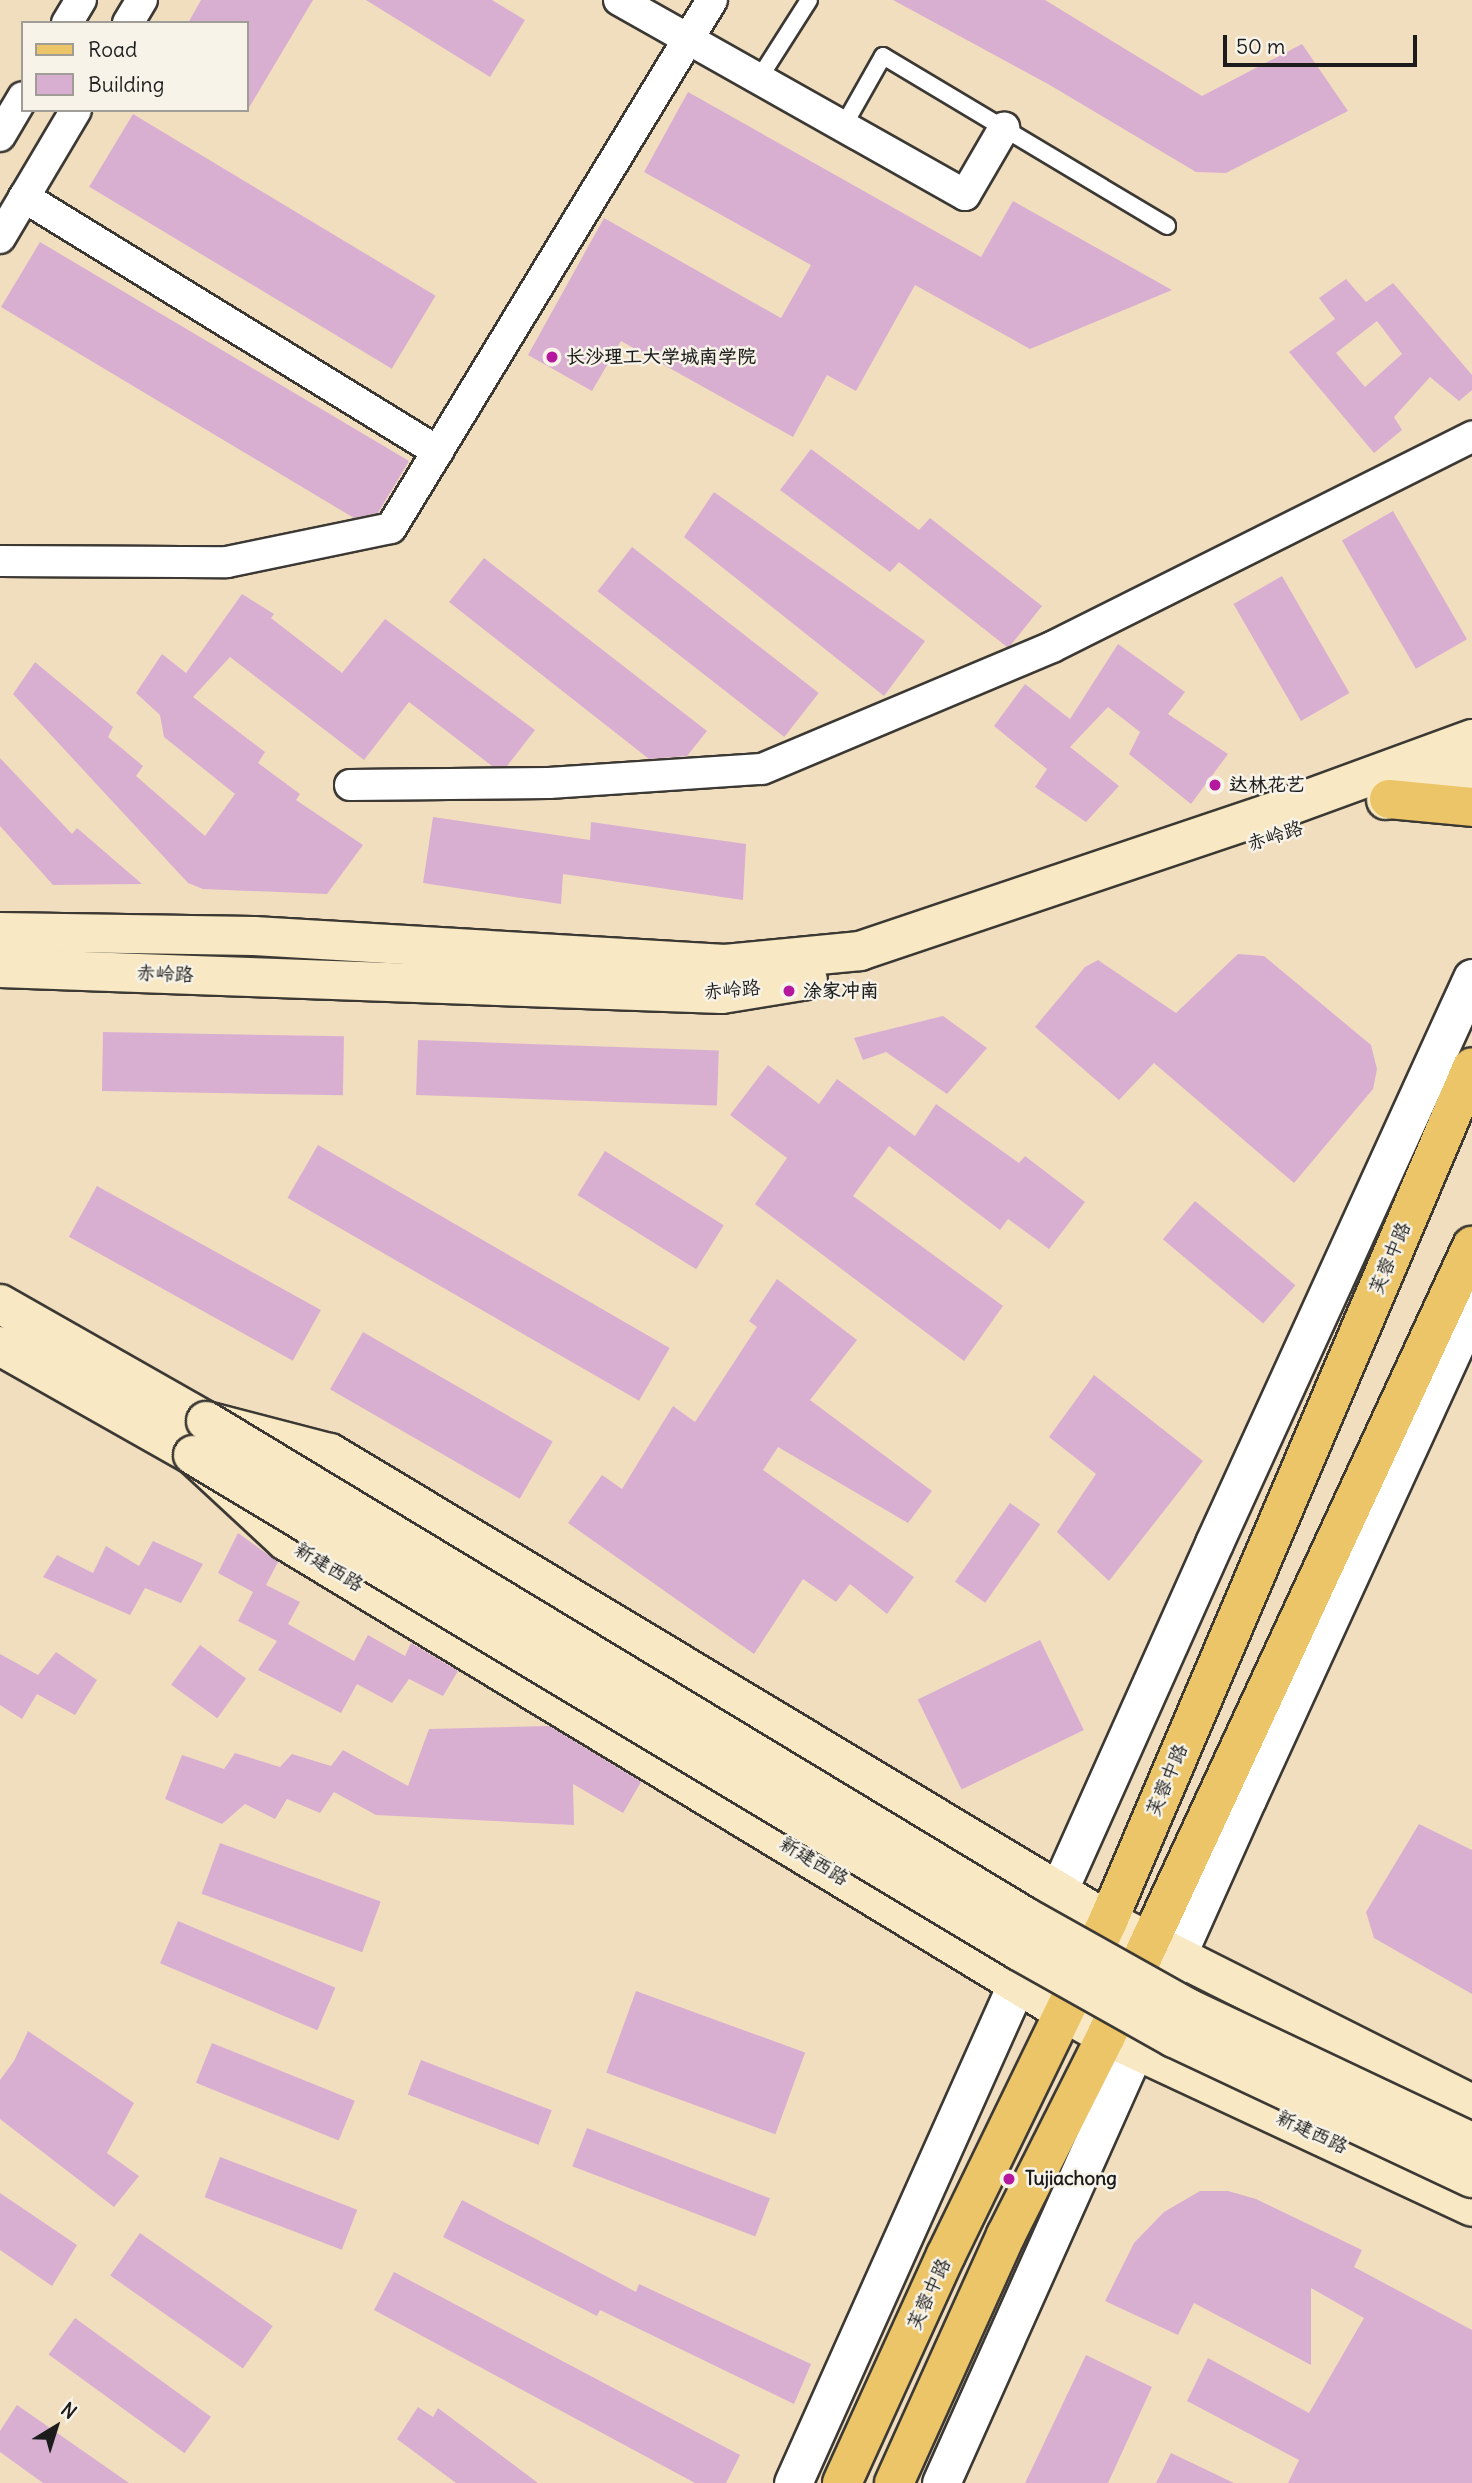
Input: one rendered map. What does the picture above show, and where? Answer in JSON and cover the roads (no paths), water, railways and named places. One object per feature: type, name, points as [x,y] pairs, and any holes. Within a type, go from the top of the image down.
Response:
[{"type":"main road","name":"赤岭路","points":[[0,968],[722,994],[897,966],[1130,882],[1390,799],[1471,747]]},
{"type":"main road","name":"赤岭路","points":[[0,932],[254,936],[724,964],[860,951],[1471,747]]},
{"type":"main road","points":[[1390,799],[1472,807]]},
{"type":"main road","name":"芙蓉中路","points":[[842,2483],[946,2255],[1108,1921],[1472,1067]]},
{"type":"main road","points":[[894,2483],[1006,2235],[1120,2042],[1163,1950],[1472,1246]]},
{"type":"main road","name":"新建西路","points":[[0,1304],[199,1438],[1031,1957],[1174,2038],[1472,2178]]},
{"type":"main road","name":"新建西路","points":[[0,1346],[199,1438],[1024,1916],[1188,2008],[1472,2143]]},
{"type":"main road","name":"新建西路","points":[[199,1438],[330,1453],[1108,1921],[1472,2104]]},
{"type":"main road","name":"新建西路","points":[[199,1438],[286,1541],[1018,1984],[1120,2042],[1472,2207]]},
{"type":"street","points":[[68,21],[81,0]]},
{"type":"street","points":[[129,21],[142,0]]},
{"type":"street","points":[[619,0],[761,77],[965,195],[1004,128]]},
{"type":"street","points":[[0,561],[227,562],[391,528],[712,0]]},
{"type":"street","points":[[0,136],[21,100]]},
{"type":"street","points":[[0,238],[75,112]]},
{"type":"street","points":[[24,197],[438,452]]},
{"type":"street","points":[[350,785],[550,783],[762,769],[1052,647],[1472,437]]},
{"type":"street","points":[[793,2483],[1213,1543],[1472,978]]},
{"type":"street","points":[[1163,1950],[1472,1308]]},
{"type":"street","points":[[942,2483],[1120,2042]]},
{"type":"lane","points":[[761,77],[809,0]]},
{"type":"lane","points":[[844,125],[883,56],[1167,226]]},
{"type":"place","name":"长沙理工大学城南学院","points":[[552,357]]},
{"type":"place","name":"达林花艺","points":[[1215,785]]},
{"type":"place","name":"涂家冲南","points":[[789,991]]},
{"type":"place","name":"Tujiachong","points":[[1009,2179]]}]
